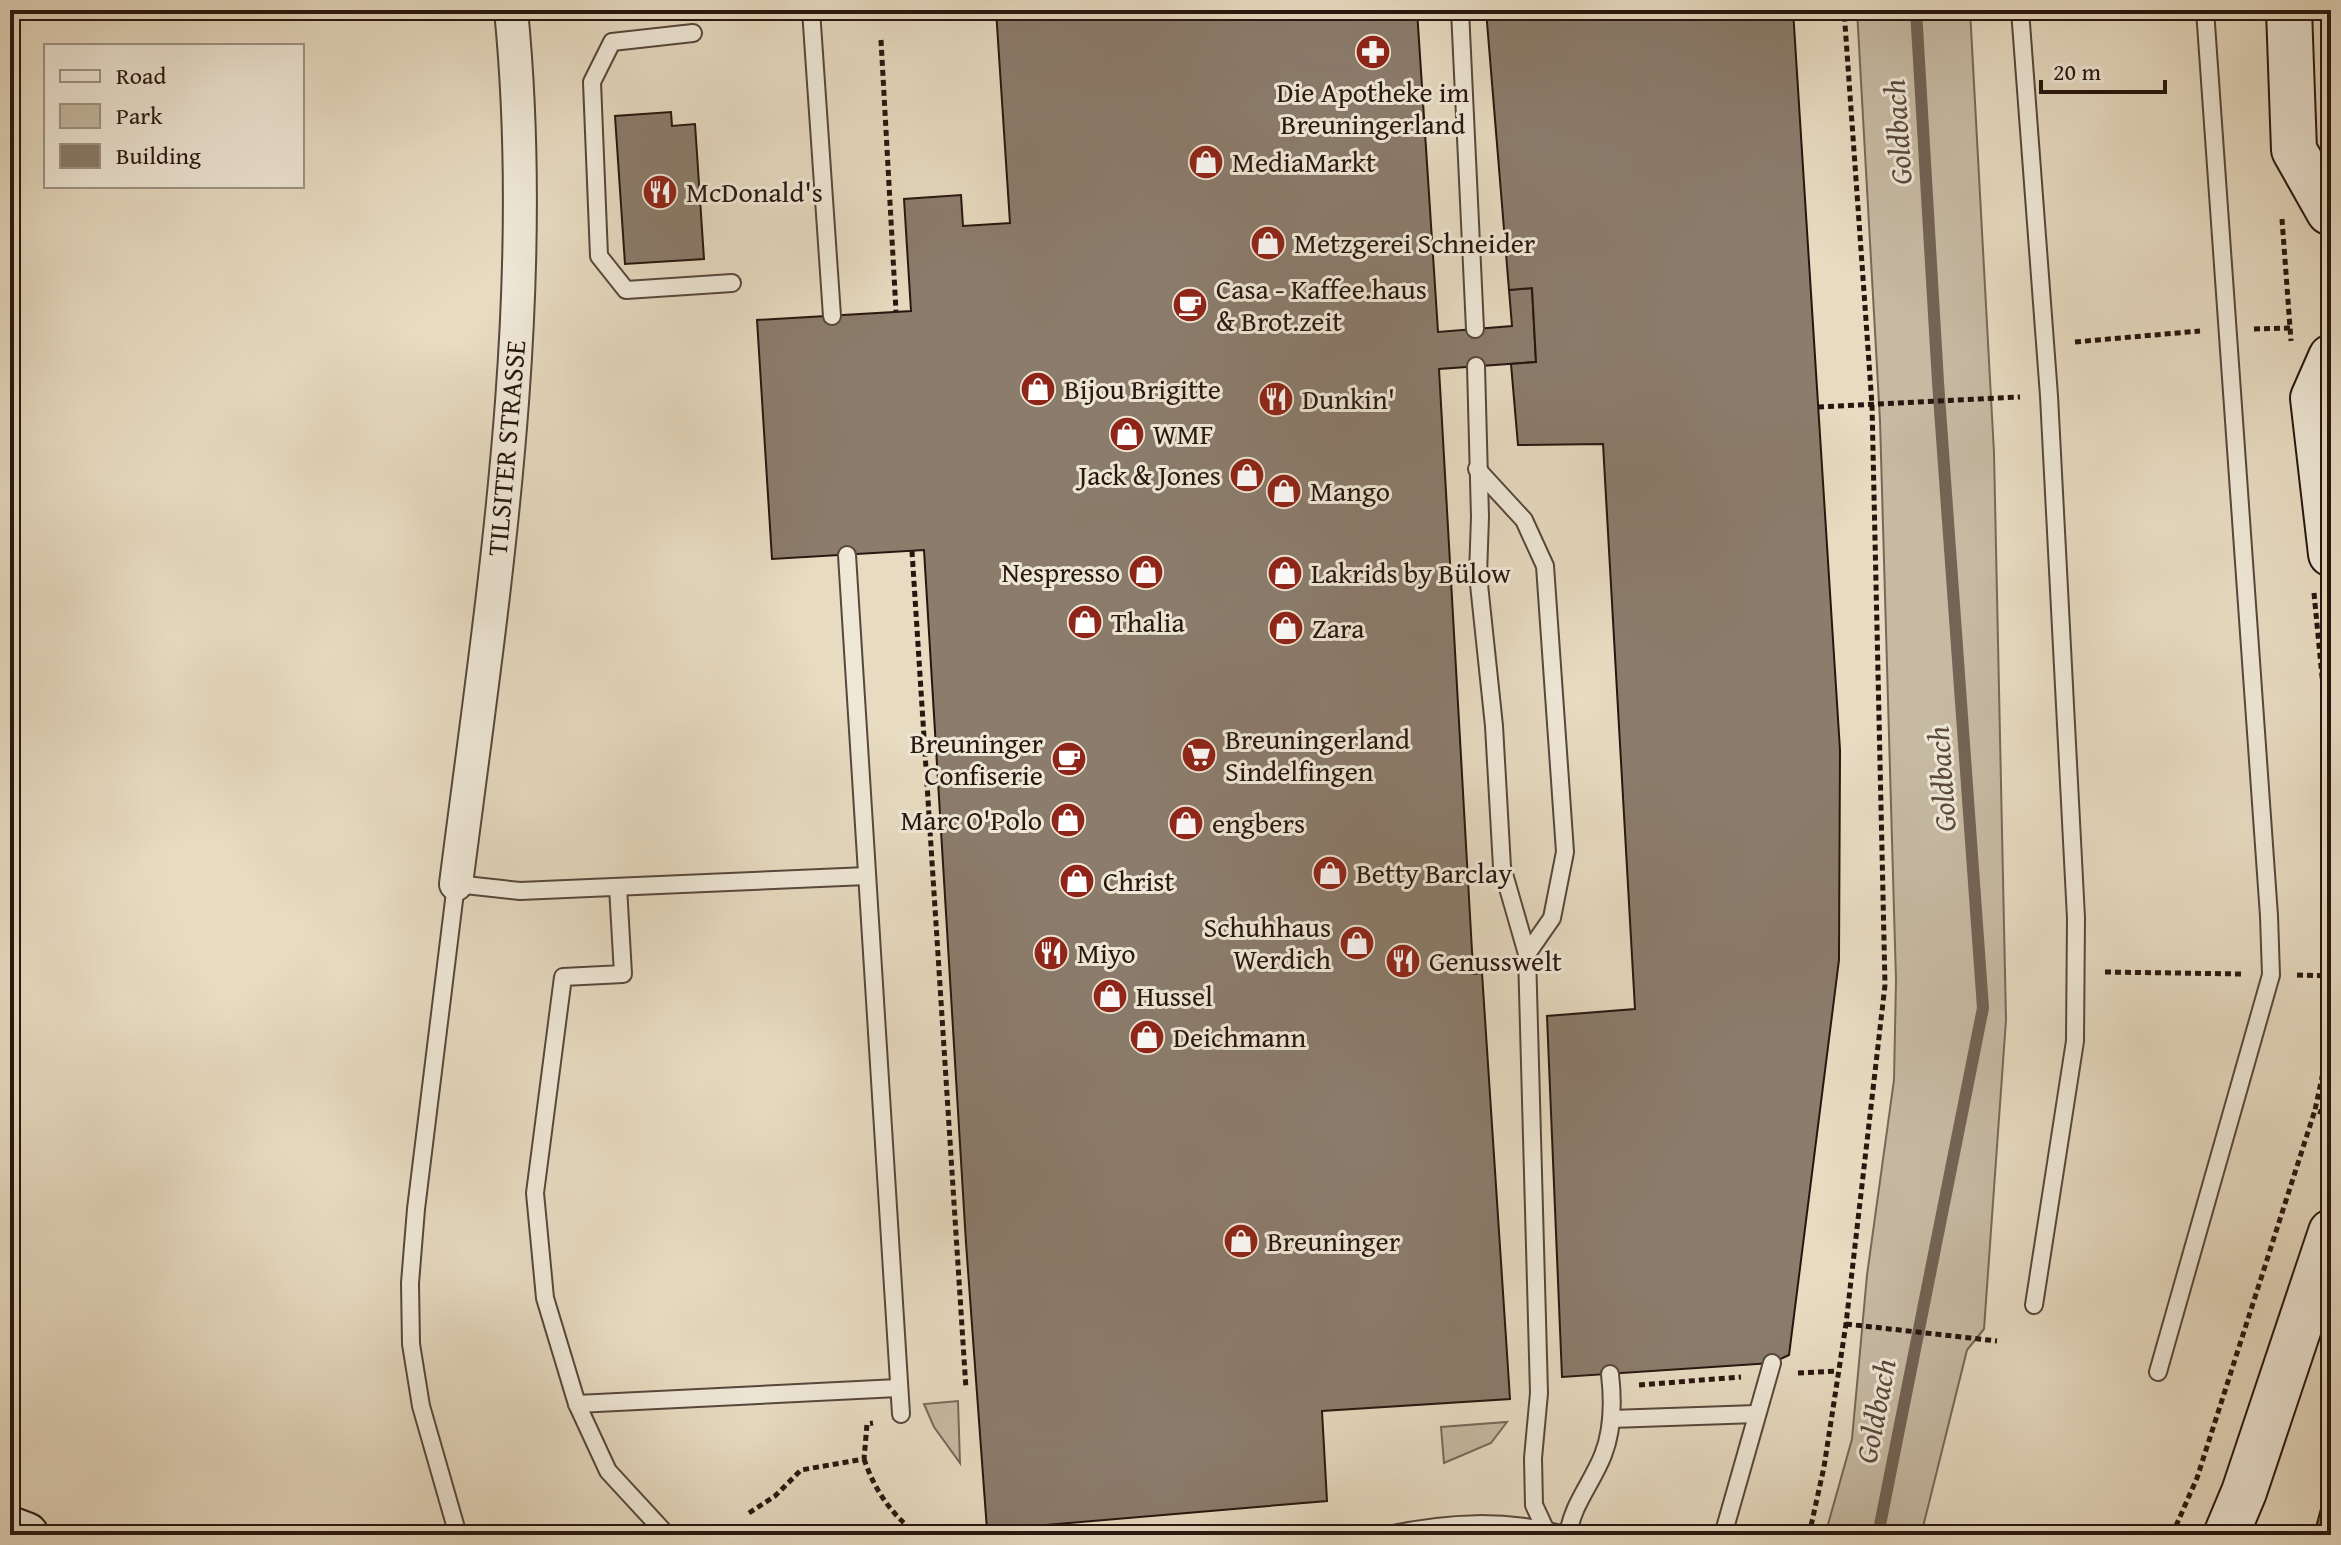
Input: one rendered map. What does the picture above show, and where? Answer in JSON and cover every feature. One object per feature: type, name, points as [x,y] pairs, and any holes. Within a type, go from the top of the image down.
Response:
[{"type":"street","name":"TILSITER STRASSE","points":[[456,884],[499,550],[517,318],[519,141],[511,10]]},
{"type":"street","points":[[2289,10],[2294,150],[2330,219]]},
{"type":"street","points":[[2331,357],[2313,398],[2331,554]]},
{"type":"street","points":[[2226,1535],[2244,1492],[2331,1232]]},
{"type":"street","points":[[10,1529],[26,1535]]},
{"type":"lane","points":[[811,10],[832,316]]},
{"type":"lane","points":[[1460,10],[1475,329]]},
{"type":"lane","points":[[2020,10],[2046,343],[2076,903],[2075,1041],[2034,1305]]},
{"type":"lane","points":[[2158,1372],[2271,975],[2205,10]]},
{"type":"lane","points":[[693,33],[612,42],[592,82],[599,256],[626,290],[732,283]]},
{"type":"lane","points":[[1476,366],[1480,517],[1478,575],[1494,726],[1502,867],[1527,954],[1539,1393],[1533,1490],[1534,1505],[1548,1533]]},
{"type":"lane","points":[[1477,469],[1524,520],[1545,566],[1565,852],[1552,918],[1527,954]]},
{"type":"lane","points":[[847,555],[901,1414]]},
{"type":"lane","points":[[458,1535],[421,1406],[411,1344],[410,1283],[416,1209],[456,884],[520,891],[867,876]]},
{"type":"lane","points":[[618,887],[623,974],[563,977],[535,1193],[545,1298],[577,1404],[608,1471],[667,1535]]},
{"type":"lane","points":[[1723,1535],[1770,1369]]},
{"type":"lane","points":[[1388,1535],[1453,1524],[1501,1524],[1567,1535],[1574,1510],[1604,1452],[1611,1419],[1611,1380]]},
{"type":"lane","points":[[577,1404],[898,1388]]},
{"type":"lane","points":[[1611,1419],[1757,1414]]},
{"type":"path","points":[[1809,1535],[1824,1467],[1846,1324],[1885,985],[1872,405],[1844,10]]},
{"type":"path","points":[[881,40],[896,311]]},
{"type":"path","points":[[2046,343],[2290,328]]},
{"type":"path","points":[[1818,407],[1984,398]]},
{"type":"path","points":[[912,551],[966,1389]]},
{"type":"path","points":[[2076,971],[2331,976]]},
{"type":"path","points":[[2172,1535],[2197,1478],[2315,1110],[2331,1035]]},
{"type":"path","points":[[2315,1110],[2331,1116]]},
{"type":"path","points":[[1846,1324],[1997,1341]]},
{"type":"path","points":[[1611,1380],[1770,1369],[1837,1371]]},
{"type":"path","points":[[901,1414],[867,1424],[864,1459],[878,1495],[895,1516],[918,1535]]},
{"type":"path","points":[[749,1513],[775,1496],[801,1470],[864,1459]]},
{"type":"green space","points":[[1857,10],[1970,10],[1994,453],[2006,1020],[1984,1329],[1967,1350],[1921,1535],[1825,1535],[1852,1439],[1867,1275],[1894,1080],[1896,980],[1880,421]]},
{"type":"green space","points":[[958,1401],[960,1463],[934,1427],[924,1404]]},
{"type":"green space","points":[[1507,1422],[1491,1443],[1444,1463],[1441,1427]]},
{"type":"building","name":"Breuningerland Sindelfingen","points":[[996,10],[1417,10],[1438,332],[1512,326],[1509,290],[1532,288],[1536,362],[1439,369],[1472,951],[1474,974],[1482,973],[1510,1399],[1322,1411],[1327,1501],[987,1530],[966,1243],[924,550],[772,559],[757,320],[911,311],[904,199],[961,195],[963,226],[1010,223]]},
{"type":"building","points":[[1486,10],[1793,10],[1840,750],[1839,960],[1789,1355],[1772,1363],[1562,1377],[1547,1016],[1635,1009],[1603,444],[1518,445],[1511,364],[1536,362],[1532,288],[1509,290]]},
{"type":"building","name":"McDonald's","points":[[671,112],[672,126],[695,124],[704,259],[625,264],[615,116]]},
{"type":"building","points":[[2331,1471],[2331,1535],[2314,1535]]},
{"type":"waterway","name":"Goldbach","points":[[1878,1535],[1983,1008],[1938,382],[1916,10]]},
{"type":"place","name":"Die Apotheke im Breuningerland","points":[[1373,52]]},
{"type":"place","name":"MediaMarkt","points":[[1206,162]]},
{"type":"place","name":"McDonald's","points":[[660,192]]},
{"type":"place","name":"Metzgerei Schneider","points":[[1268,243]]},
{"type":"place","name":"Casa - Kaffee.haus & Brot.zeit","points":[[1190,305]]},
{"type":"place","name":"Bijou Brigitte","points":[[1038,389]]},
{"type":"place","name":"Dunkin'","points":[[1276,399]]},
{"type":"place","name":"WMF","points":[[1127,434]]},
{"type":"place","name":"Jack & Jones","points":[[1247,475]]},
{"type":"place","name":"Mango","points":[[1284,491]]},
{"type":"place","name":"Nespresso","points":[[1146,572]]},
{"type":"place","name":"Lakrids by Bülow","points":[[1285,573]]},
{"type":"place","name":"Thalia","points":[[1085,622]]},
{"type":"place","name":"Zara","points":[[1286,628]]},
{"type":"place","name":"Breuningerland Sindelfingen","points":[[1199,755]]},
{"type":"place","name":"Breuninger Confiserie","points":[[1069,759]]},
{"type":"place","name":"Marc O'Polo","points":[[1068,820]]},
{"type":"place","name":"engbers","points":[[1186,823]]},
{"type":"place","name":"Betty Barclay","points":[[1330,873]]},
{"type":"place","name":"Christ","points":[[1077,881]]},
{"type":"place","name":"Schuhhaus Werdich","points":[[1357,943]]},
{"type":"place","name":"Miyo","points":[[1051,953]]},
{"type":"place","name":"Genusswelt","points":[[1403,961]]},
{"type":"place","name":"Hussel","points":[[1110,996]]},
{"type":"place","name":"Deichmann","points":[[1147,1037]]},
{"type":"place","name":"Breuninger","points":[[1241,1241]]}]
